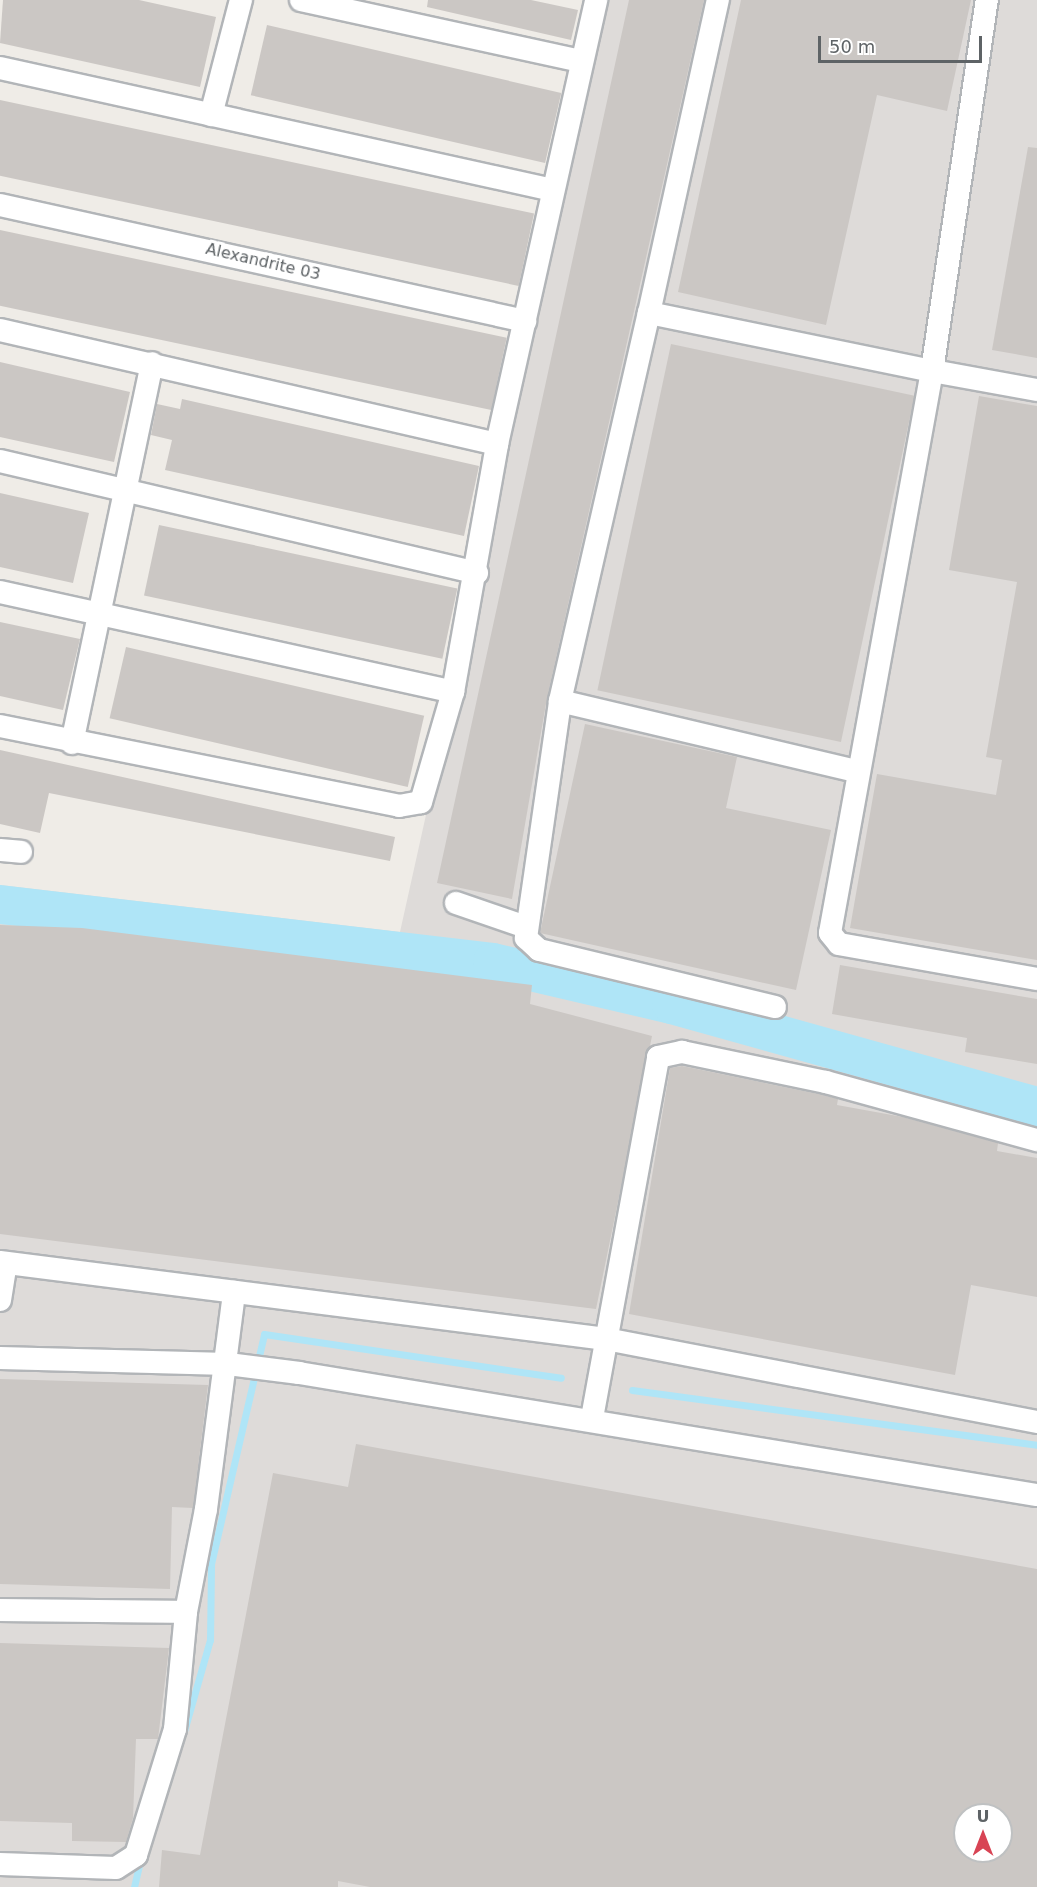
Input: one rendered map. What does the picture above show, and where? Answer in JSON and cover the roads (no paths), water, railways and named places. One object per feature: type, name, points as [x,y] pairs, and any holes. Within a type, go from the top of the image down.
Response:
[{"type":"street","points":[[211,115],[241,0]]},
{"type":"street","points":[[302,0],[581,61]]},
{"type":"street","points":[[0,726],[72,743],[413,805],[424,795],[453,692],[477,573],[497,444],[596,0]]},
{"type":"street","points":[[718,0],[560,701],[524,926],[526,938],[539,950],[775,1008]]},
{"type":"street","points":[[987,0],[932,371],[857,771],[832,939],[1037,979]]},
{"type":"street","points":[[0,68],[553,190]]},
{"type":"street","name":"Alexandrite 03","points":[[0,205],[525,321]]},
{"type":"street","points":[[649,313],[932,371],[1037,390]]},
{"type":"street","points":[[0,330],[152,363],[497,444]]},
{"type":"street","points":[[72,743],[102,615],[123,486],[152,363]]},
{"type":"street","points":[[0,461],[123,486],[477,573]]},
{"type":"street","points":[[0,592],[453,692]]},
{"type":"street","points":[[560,701],[857,771]]},
{"type":"street","points":[[456,903],[524,926]]},
{"type":"street","points":[[593,1411],[658,1057],[682,1052],[825,1082],[1037,1140]]},
{"type":"street","points":[[0,1300],[3,1263],[234,1292],[604,1350],[1037,1422]]},
{"type":"street","points":[[0,1864],[116,1868],[136,1855],[175,1729],[186,1612],[236,1365],[234,1292]]},
{"type":"street","points":[[0,1358],[236,1365],[593,1411],[1037,1495]]},
{"type":"street","points":[[0,1610],[186,1612]]},
{"type":"waterway","points":[[0,904],[492,962],[671,1004],[1037,1106]]},
{"type":"waterway","points":[[184,1731],[210,1640],[211,1564],[264,1334],[561,1378]]},
{"type":"waterway","points":[[632,1390],[1037,1445]]},
{"type":"waterway","points":[[134,1887],[140,1860]]}]
